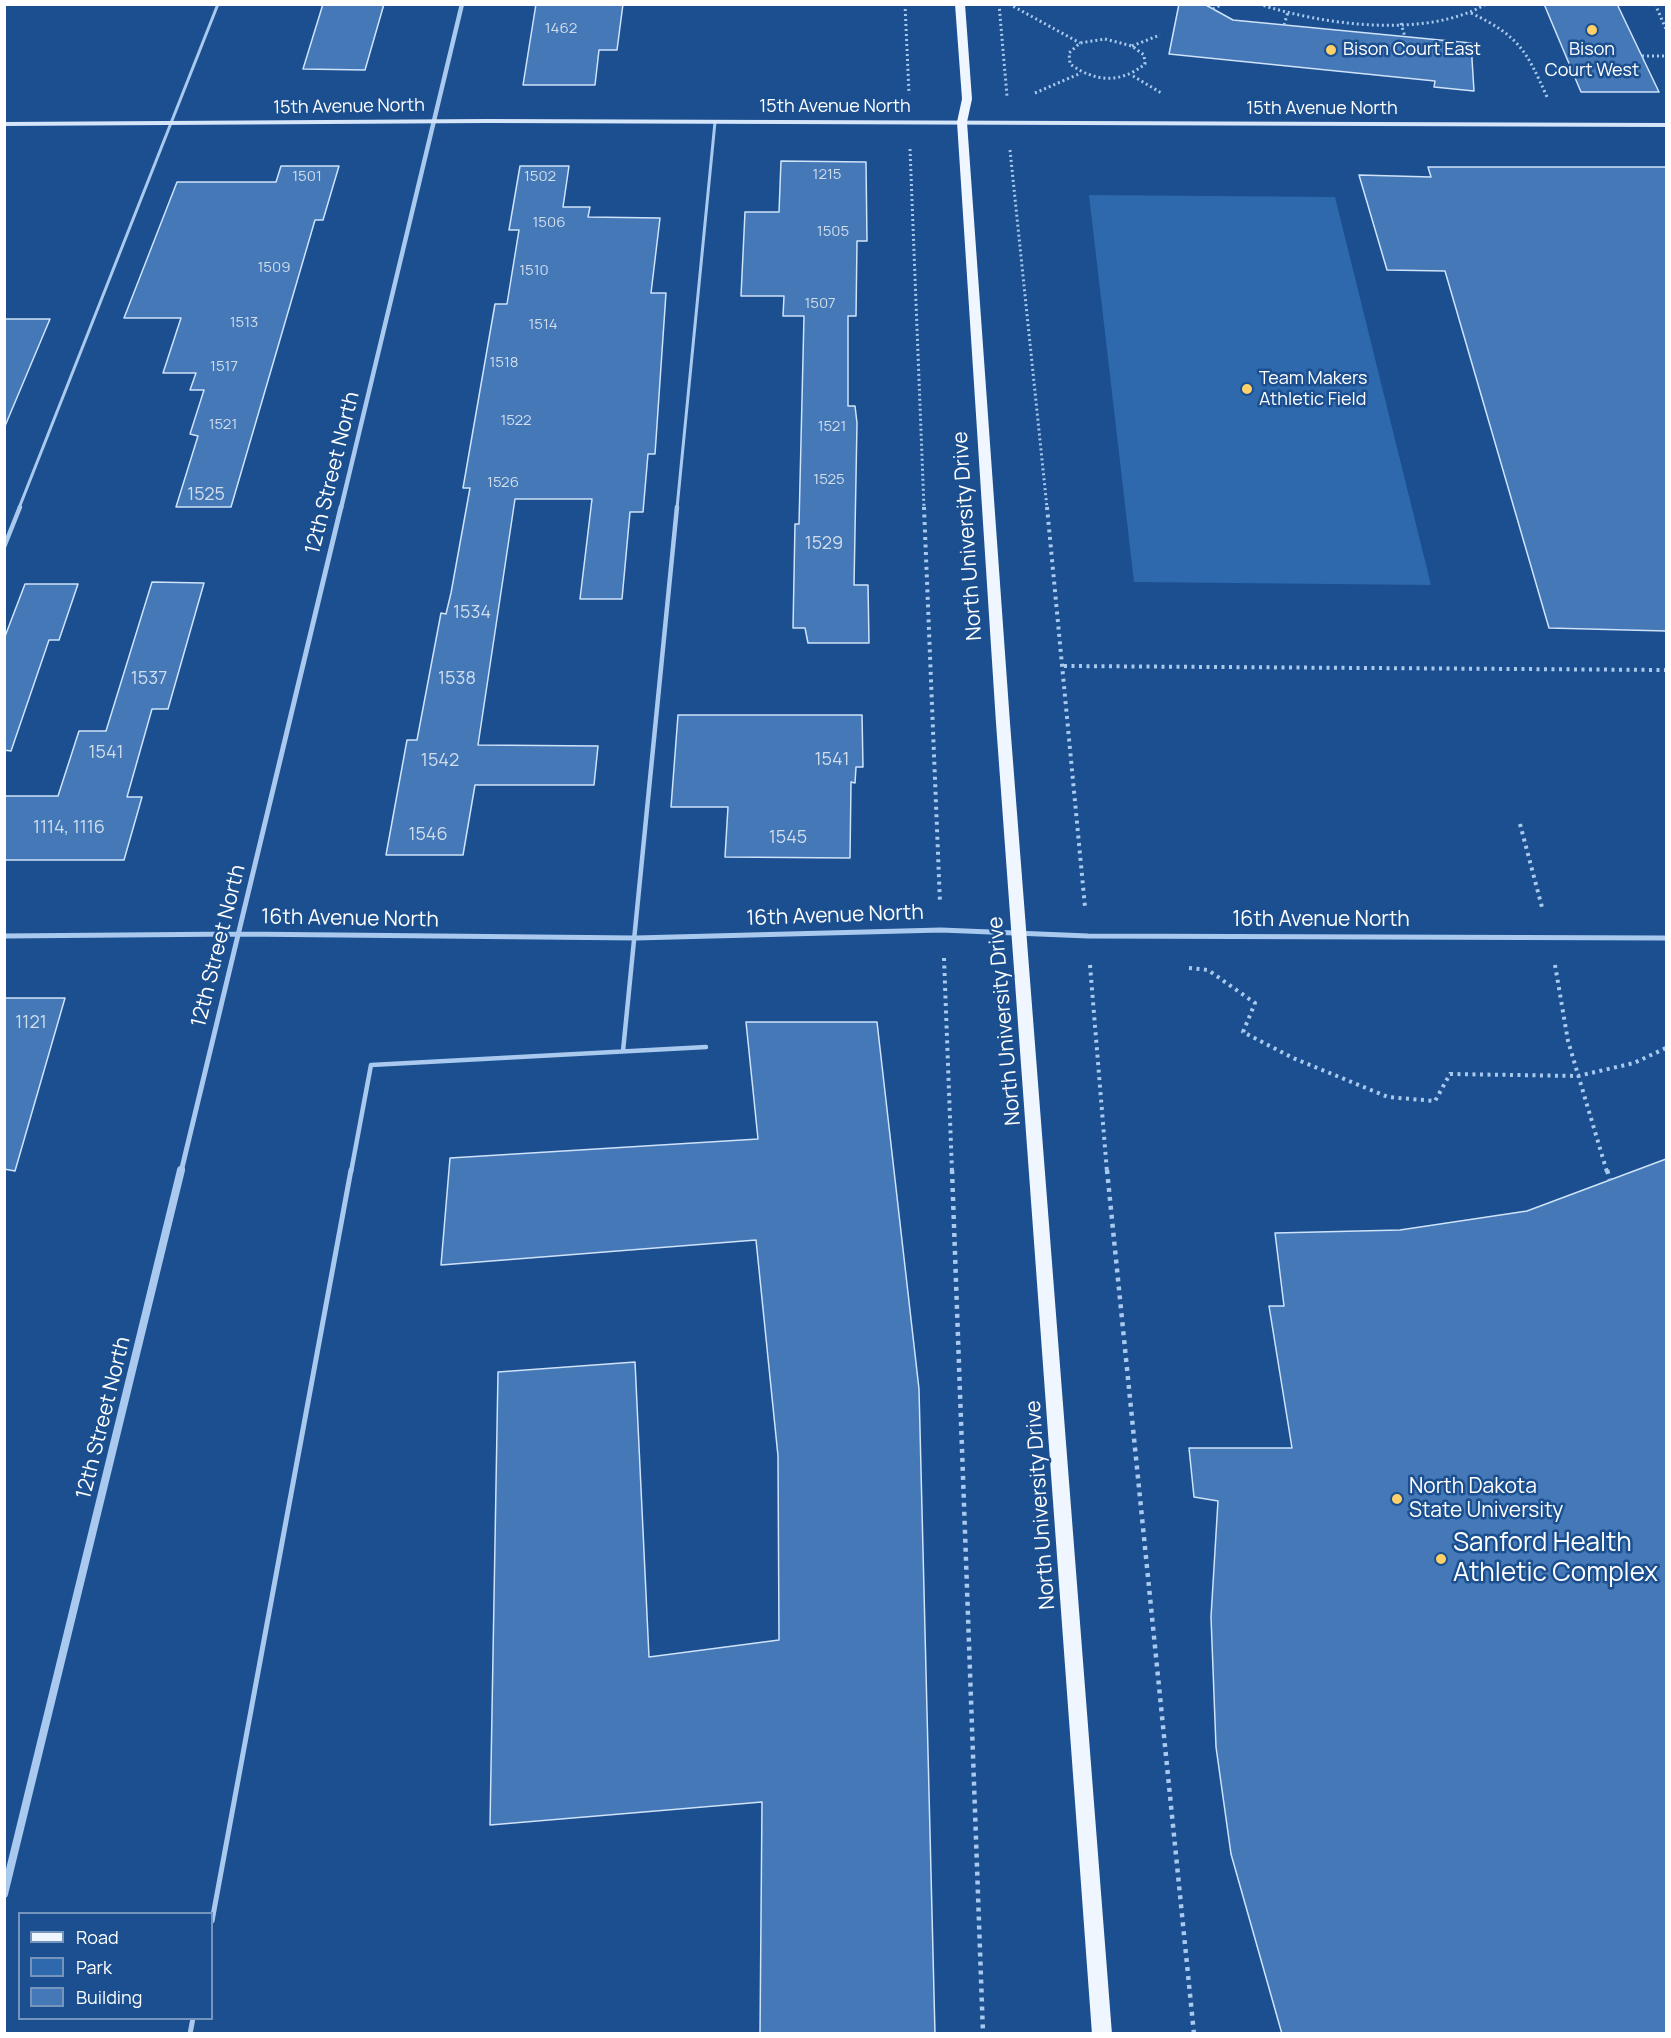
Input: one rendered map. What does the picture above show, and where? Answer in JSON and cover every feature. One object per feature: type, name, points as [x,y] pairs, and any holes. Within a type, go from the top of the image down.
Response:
[{"type":"main road","name":"North University Drive","points":[[960,4],[967,99],[962,122],[980,411],[1102,2034]]},
{"type":"street","name":"12th Street North","points":[[4,1894],[239,934],[462,4]]},
{"type":"street","name":"15th Avenue North","points":[[4,124],[435,121],[1666,125]]},
{"type":"street","name":"16th Avenue North","points":[[4,936],[239,934],[636,938],[941,930],[1019,935],[1088,936],[1666,938]]},
{"type":"lane","points":[[4,547],[218,4]]},
{"type":"lane","points":[[623,1051],[636,938],[715,122]]},
{"type":"lane","points":[[213,1916],[371,1065],[706,1047]]},
{"type":"path","points":[[905,4],[909,98],[906,122],[911,155],[941,930],[947,988],[983,2034]]},
{"type":"path","points":[[999,4],[1008,99]]},
{"type":"path","points":[[1009,4],[1080,43]]},
{"type":"path","points":[[1213,9],[1222,4]]},
{"type":"path","points":[[1259,4],[1287,12],[1401,23],[1443,21],[1471,13],[1486,4]]},
{"type":"path","points":[[1655,4],[1666,29]]},
{"type":"path","points":[[1284,25],[1287,12]]},
{"type":"path","points":[[1471,13],[1510,33],[1519,42],[1551,106]]},
{"type":"path","points":[[1401,23],[1405,37]]},
{"type":"path","points":[[1132,46],[1160,36]]},
{"type":"path","points":[[1105,39],[1132,46],[1144,56],[1145,64],[1133,76],[1110,80],[1081,73],[1070,64],[1069,53],[1080,43],[1105,39]]},
{"type":"path","points":[[1642,56],[1666,56]]},
{"type":"path","points":[[1027,95],[1081,73]]},
{"type":"path","points":[[1133,76],[1172,99]]},
{"type":"path","points":[[1007,122],[1064,666],[1110,1213],[1194,2034]]},
{"type":"path","points":[[1064,666],[1666,670]]},
{"type":"path","points":[[1520,824],[1550,939],[1568,1041],[1610,1180]]},
{"type":"path","points":[[1180,966],[1208,970],[1255,1003],[1243,1032],[1293,1058],[1388,1096],[1435,1101],[1450,1074],[1578,1076],[1634,1063],[1666,1048]]},
{"type":"path","points":[[1090,967],[1102,967]]},
{"type":"green space","name":"Team Makers Athletic Field","points":[[1089,195],[1335,197],[1431,585],[1134,582]]},
{"type":"building","points":[[323,4],[384,4],[365,70],[303,69]]},
{"type":"building","points":[[536,4],[623,4],[617,50],[599,50],[595,85],[523,85]]},
{"type":"building","name":"Bison Court East","points":[[1179,4],[1204,4],[1233,20],[1471,43],[1474,91],[1434,87],[1435,81],[1169,54]]},
{"type":"building","name":"Bison Court West","points":[[1544,4],[1617,4],[1659,92],[1581,92]]},
{"type":"building","points":[[781,161],[866,162],[867,241],[857,241],[856,316],[848,316],[848,406],[855,406],[857,423],[854,585],[868,585],[869,643],[808,643],[805,628],[793,628],[795,524],[799,524],[804,316],[783,316],[784,296],[741,296],[745,212],[779,212]]},
{"type":"building","points":[[281,166],[339,166],[323,220],[315,220],[231,507],[176,507],[198,436],[190,434],[204,390],[190,390],[196,373],[163,373],[181,318],[124,318],[177,182],[276,182]]},
{"type":"building","points":[[520,166],[569,166],[563,207],[590,207],[588,217],[660,218],[651,293],[666,293],[655,454],[648,454],[643,512],[630,512],[622,599],[580,599],[592,499],[515,499],[478,745],[598,746],[594,785],[475,785],[463,855],[386,855],[407,740],[417,740],[441,613],[446,614],[451,593],[470,488],[463,488],[495,304],[507,304],[519,230],[509,230]]},
{"type":"building","points":[[1428,167],[1666,167],[1666,631],[1549,628],[1445,271],[1387,270],[1359,175],[1431,177]]},
{"type":"building","points":[[4,319],[50,319],[5,426],[4,426]]},
{"type":"building","points":[[152,582],[204,583],[168,709],[152,709],[127,797],[142,797],[124,860],[4,860],[4,796],[58,796],[79,731],[106,731]]},
{"type":"building","points":[[25,584],[78,584],[59,640],[49,640],[11,751],[4,750],[4,639]]},
{"type":"building","points":[[678,715],[862,715],[863,767],[856,767],[855,783],[851,782],[850,858],[725,857],[728,807],[671,807]]},
{"type":"building","points":[[4,998],[65,998],[15,1171],[4,1169]]},
{"type":"building","points":[[746,1022],[877,1022],[919,1389],[935,2034],[760,2034],[762,1802],[490,1825],[498,1372],[635,1362],[649,1657],[779,1640],[778,1456],[756,1240],[441,1265],[450,1158],[758,1139]]},
{"type":"building","name":"Sanford Health Athletic Complex","points":[[1666,1159],[1666,2034],[1282,2034],[1231,1854],[1216,1747],[1211,1617],[1218,1501],[1194,1497],[1189,1448],[1292,1448],[1269,1306],[1284,1306],[1275,1233],[1400,1230],[1527,1211]]},
{"type":"place","name":"Bison Court West","points":[[1592,30]]},
{"type":"place","name":"Bison Court East","points":[[1331,50]]},
{"type":"place","name":"Team Makers Athletic Field","points":[[1247,389]]},
{"type":"place","name":"North Dakota State University","points":[[1397,1499]]},
{"type":"place","name":"Sanford Health Athletic Complex","points":[[1441,1559]]}]
